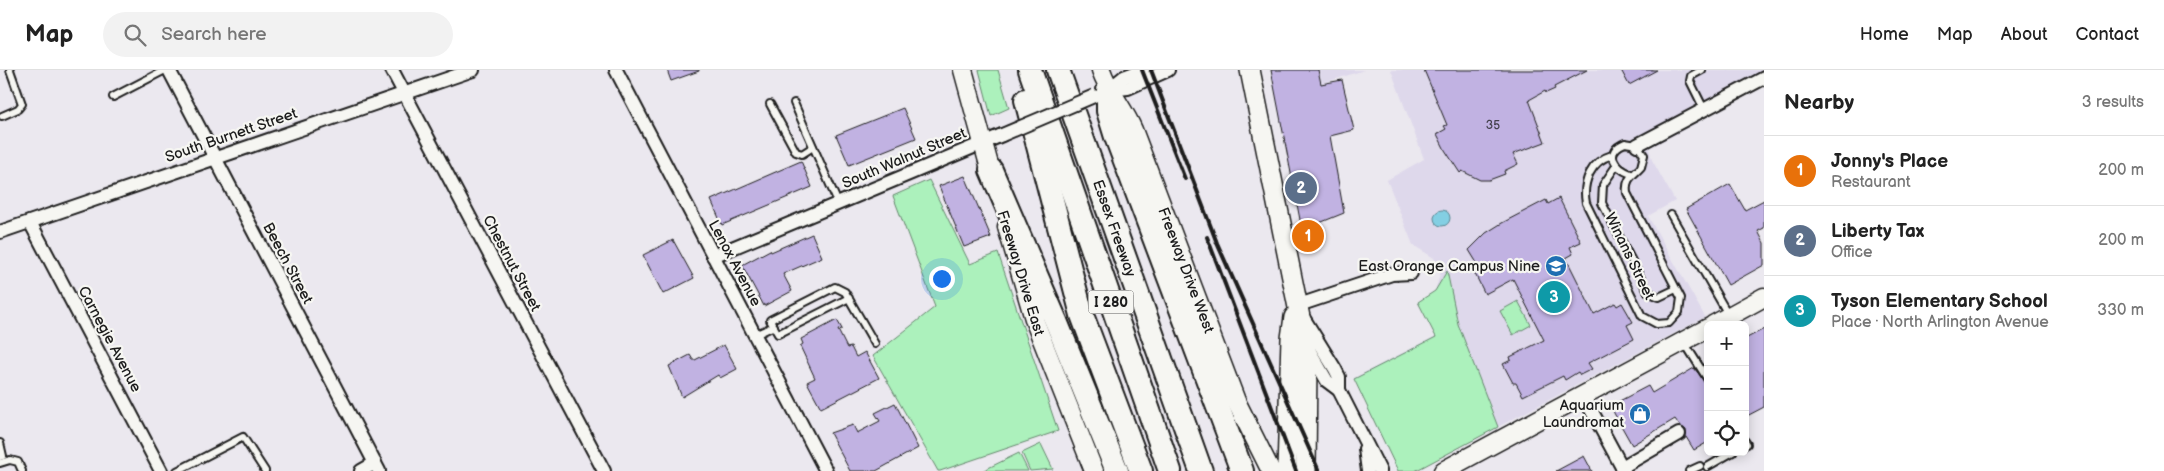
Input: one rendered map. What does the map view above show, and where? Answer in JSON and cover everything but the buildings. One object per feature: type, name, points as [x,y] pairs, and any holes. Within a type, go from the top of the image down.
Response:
[{"type":"highway","points":[[1018,70],[1082,315],[1141,471]]},
{"type":"highway","name":"Essex Freeway","points":[[1030,70],[1170,471]]},
{"type":"highway","name":"Essex Freeway","points":[[1058,70],[1201,471]]},
{"type":"highway","points":[[1101,85],[1116,137],[1242,471]]},
{"type":"highway","points":[[991,170],[1056,321],[1117,471]]},
{"type":"main road","name":"Freeway Drive East","points":[[963,70],[1028,301],[1094,471]]},
{"type":"main road","points":[[1250,70],[1296,306],[1305,342],[1307,359],[1306,471]]},
{"type":"main road","name":"Freeway Drive West","points":[[1101,85],[1120,104],[1133,130],[1236,401],[1271,471]]},
{"type":"main road","points":[[1720,321],[1764,297]]},
{"type":"main road","points":[[1287,471],[1291,338],[1296,306]]},
{"type":"main road","points":[[1443,471],[1704,330]]},
{"type":"street","name":"Beech Street","points":[[169,70],[377,467]]},
{"type":"street","name":"Chestnut Street","points":[[392,70],[604,471]]},
{"type":"street","name":"South Burnett Street","points":[[0,232],[405,95],[473,70]]},
{"type":"street","name":"Lenox Avenue","points":[[616,70],[826,471]]},
{"type":"street","name":"South Walnut Street","points":[[713,256],[1002,135],[1101,85],[1143,70]]},
{"type":"street","name":"South Walnut Street","points":[[1101,85],[1128,88],[1168,70]]},
{"type":"street","name":"Winans Street","points":[[1637,145],[1764,78]]},
{"type":"street","name":"Carnegie Avenue","points":[[30,222],[161,471]]},
{"type":"street","points":[[1380,471],[1339,390],[1338,374],[1296,306],[1392,274],[1411,273]]},
{"type":"street","points":[[1305,342],[1327,382],[1339,390]]},
{"type":"street","points":[[1583,395],[1623,469],[1679,434]]},
{"type":"street","points":[[1363,440],[1368,471]]},
{"type":"street","points":[[361,471],[377,467]]},
{"type":"lane","points":[[2,116],[22,104],[10,70]]},
{"type":"lane","points":[[113,97],[165,70]]},
{"type":"lane","points":[[1702,70],[1691,76],[1690,80],[1704,109]]},
{"type":"lane","points":[[794,103],[838,203]]},
{"type":"lane","points":[[770,104],[796,152],[802,154],[813,147]]},
{"type":"lane","name":"Winans Street","points":[[1625,142],[1637,145],[1641,149],[1644,161],[1637,172],[1631,174],[1627,182],[1627,193],[1676,289],[1681,304],[1679,312],[1673,320],[1657,324],[1642,316],[1586,202],[1585,188],[1589,175],[1602,158],[1612,155],[1619,145],[1625,142]]},
{"type":"lane","points":[[1612,155],[1616,166],[1631,174]]},
{"type":"lane","name":"Winans Street","points":[[1616,166],[1602,190],[1604,208],[1648,292],[1659,297],[1676,289]]},
{"type":"lane","points":[[1671,215],[1729,316]]},
{"type":"lane","points":[[849,298],[778,334],[770,320],[835,287],[845,292],[849,298],[875,344]]},
{"type":"lane","points":[[754,336],[774,326]]},
{"type":"lane","points":[[1683,341],[1704,374]]},
{"type":"lane","points":[[177,471],[243,438],[265,471]]},
{"type":"lane","points":[[0,444],[3,456],[0,457]]},
{"type":"lane","points":[[1708,467],[1726,456]]},
{"type":"lane","points":[[0,463],[10,460],[18,462],[22,471]]},
{"type":"lane","points":[[1689,471],[1700,466]]},
{"type":"shaded area","points":[[1318,70],[1364,70],[1321,84]]},
{"type":"shaded area","name":"East Orange Campus Nine","points":[[1391,70],[1764,70],[1764,86],[1701,117],[1700,121],[1649,148],[1652,160],[1675,201],[1648,216],[1705,317],[1415,471],[1399,471],[1354,378],[1436,336],[1418,302],[1435,291],[1440,274],[1434,258],[1413,245],[1387,180],[1424,159]]},
{"type":"green space","points":[[979,70],[998,70],[1009,108],[991,116]]},
{"type":"green space","points":[[929,180],[970,264],[998,253],[1058,431],[940,471],[938,471],[873,356],[935,307],[893,196]]},
{"type":"green space","points":[[1447,271],[1458,324],[1498,427],[1415,471],[1398,471],[1354,379],[1436,337],[1418,302],[1435,291]]},
{"type":"green space","points":[[1518,301],[1531,325],[1513,335],[1500,311]]},
{"type":"green space","points":[[1041,444],[1053,469],[1030,471],[1022,453]]},
{"type":"green space","points":[[1019,453],[1028,471],[982,471]]},
{"type":"water","points":[[1442,210],[1450,218],[1442,226],[1434,218]]},
{"type":"railway","points":[[1142,70],[1185,179]]},
{"type":"railway","points":[[1151,70],[1217,243],[1319,471]]},
{"type":"railway","points":[[1207,237],[1296,471]]},
{"type":"place","name":"Liberty Tax","points":[[1301,188]]},
{"type":"place","name":"Jonny's Place","points":[[1308,236]]},
{"type":"place","name":"East Orange Campus Nine","points":[[1556,266]]},
{"type":"place","name":"Tyson Elementary School","points":[[1554,297]]},
{"type":"place","name":"Aquarium Laundromat","points":[[1640,414]]}]
